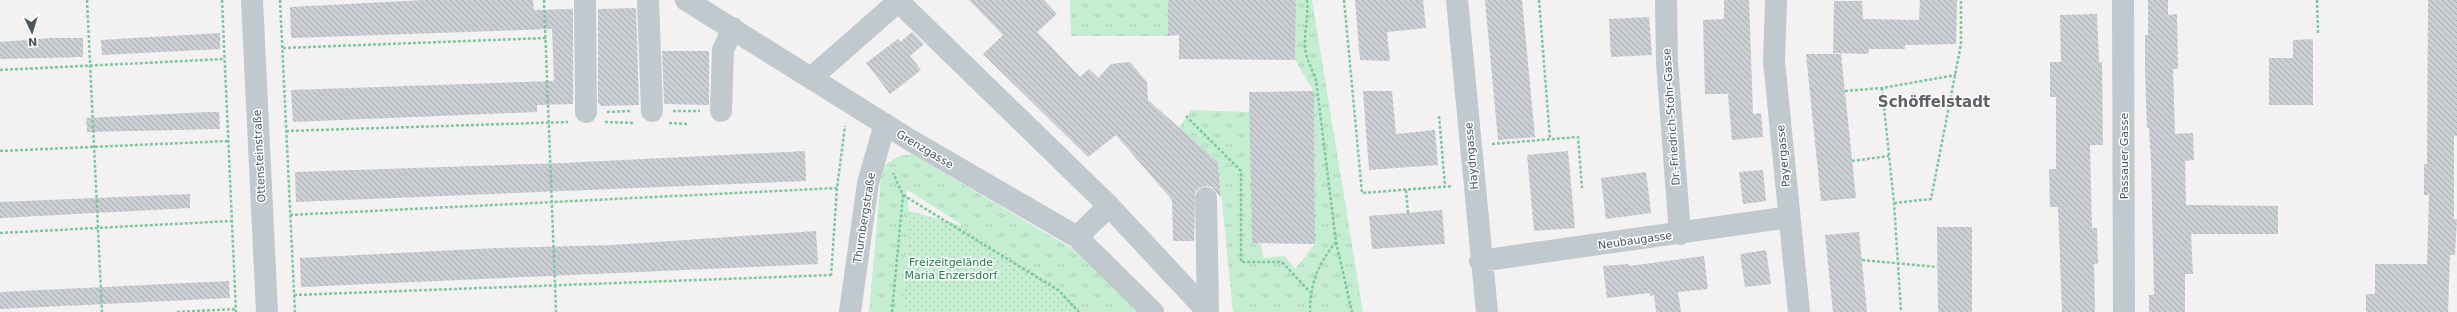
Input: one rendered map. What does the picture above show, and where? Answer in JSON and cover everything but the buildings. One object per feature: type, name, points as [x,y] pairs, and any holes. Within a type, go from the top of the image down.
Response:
[{"type":"street","name":"Ottensteinstraße","points":[[252,0],[267,312]]},
{"type":"street","points":[[585,0],[586,119]]},
{"type":"street","points":[[648,0],[651,119]]},
{"type":"street","name":"Grenzgasse","points":[[686,0],[733,28],[884,124],[1076,237],[1153,312]]},
{"type":"street","name":"Haydngasse","points":[[1457,0],[1480,261],[1487,312]]},
{"type":"street","name":"Dr.-Friedrich-Stöhr-Gasse","points":[[1666,0],[1667,62],[1680,234]]},
{"type":"street","name":"Payergasse","points":[[1776,0],[1774,61],[1799,312]]},
{"type":"street","name":"Passauer Gasse","points":[[2123,0],[2124,312]]},
{"type":"street","points":[[811,78],[899,1],[1109,206],[1208,312]]},
{"type":"street","points":[[721,111],[723,50],[733,28]]},
{"type":"street","name":"Thurnbergstraße","points":[[850,312],[868,184],[884,124]]},
{"type":"street","points":[[1206,198],[1208,312]]},
{"type":"street","points":[[1076,237],[1109,206]]},
{"type":"street","name":"Neubaugasse","points":[[1480,261],[1680,234],[1789,217]]},
{"type":"path","points":[[87,0],[102,312]]},
{"type":"path","points":[[177,312],[236,311],[222,0]]},
{"type":"path","points":[[280,0],[295,312]]},
{"type":"path","points":[[544,0],[556,312]]},
{"type":"path","points":[[1307,0],[1308,12],[1305,46],[1307,58],[1316,80],[1336,242],[1352,312]]},
{"type":"path","points":[[1344,0],[1362,193],[1473,184]]},
{"type":"path","points":[[1539,0],[1550,139]]},
{"type":"path","points":[[1894,203],[1931,199],[1961,44],[1961,0]]},
{"type":"path","points":[[2317,0],[2318,33]]},
{"type":"path","points":[[282,48],[546,38]]},
{"type":"path","points":[[0,70],[224,59]]},
{"type":"path","points":[[1845,91],[1882,88],[1956,75]]},
{"type":"path","points":[[1882,88],[1894,203],[1901,312]]},
{"type":"path","points":[[1186,116],[1241,170],[1241,262],[1282,262],[1310,292]]},
{"type":"path","points":[[1439,116],[1445,186]]},
{"type":"path","points":[[286,131],[549,122],[586,119],[651,119],[688,124]]},
{"type":"path","points":[[830,282],[837,188],[845,126]]},
{"type":"path","points":[[1470,146],[1578,137],[1582,188]]},
{"type":"path","points":[[0,151],[228,141]]},
{"type":"path","points":[[876,154],[897,179],[903,195],[892,312]]},
{"type":"path","points":[[1852,160],[1889,156]]},
{"type":"path","points":[[290,215],[837,188]]},
{"type":"path","points":[[1406,190],[1408,213]]},
{"type":"path","points":[[903,195],[1058,290],[1079,312]]},
{"type":"path","points":[[0,233],[232,221]]},
{"type":"path","points":[[1310,312],[1310,292],[1314,277],[1323,258],[1336,242]]},
{"type":"path","points":[[1862,260],[1899,265],[1937,267]]},
{"type":"path","points":[[294,295],[831,275]]},
{"type":"green space","points":[[1070,0],[1168,0],[1168,36],[1071,36]]},
{"type":"green space","points":[[1296,0],[1312,0],[1363,312],[1233,312],[1218,162],[1179,128],[1191,110],[1250,112],[1252,243],[1261,243],[1263,258],[1285,256],[1295,269],[1315,244],[1314,92],[1295,60]]},
{"type":"green space","points":[[912,154],[1081,254],[1139,312],[1084,312],[1061,288],[906,189],[909,211],[904,312],[869,312],[882,167],[899,156]]},
{"type":"green space","name":"Freizeitgelände Maria Enzersdorf","points":[[909,211],[964,226],[1061,288],[1085,312],[904,312]]},
{"type":"district","name":"Schöffelstadt","points":[[1934,102]]}]
